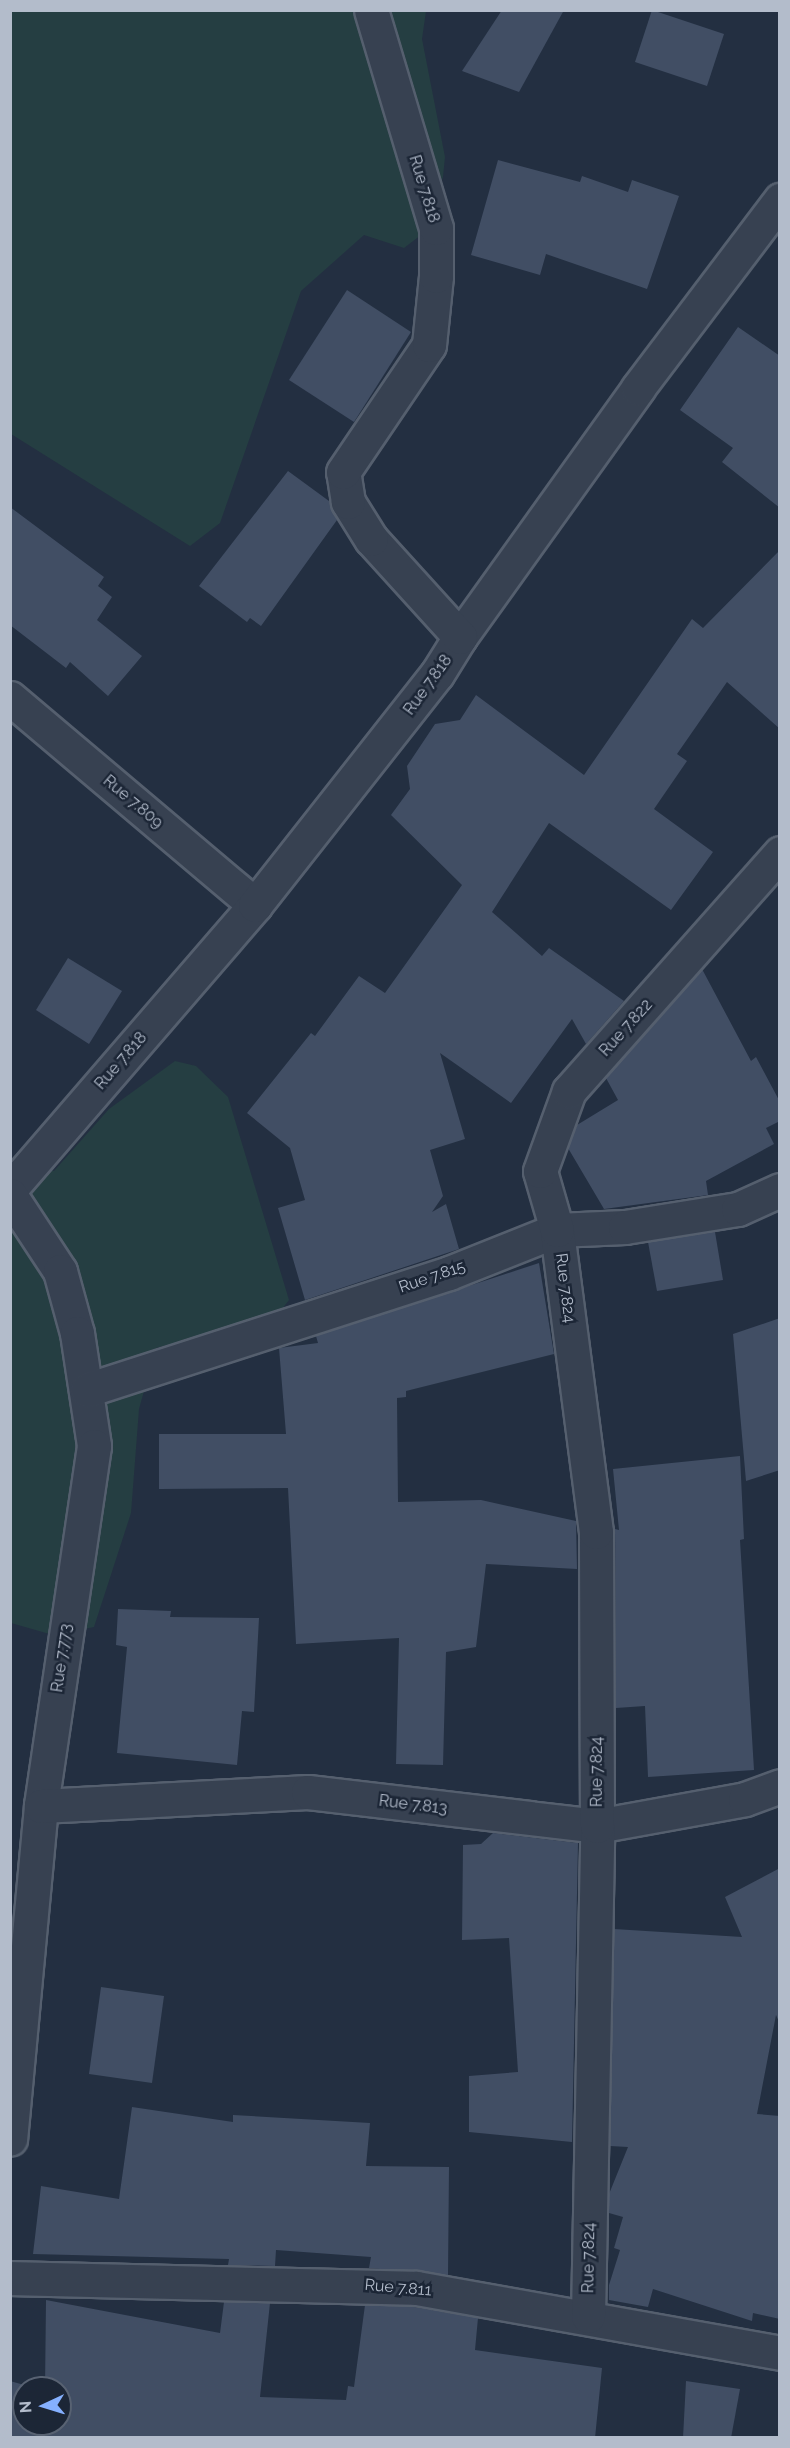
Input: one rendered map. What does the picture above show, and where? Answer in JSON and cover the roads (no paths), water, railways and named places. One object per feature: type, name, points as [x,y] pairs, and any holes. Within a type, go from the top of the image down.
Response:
[{"type":"street","name":"Rue 7.818","points":[[10,1189],[255,905],[437,674],[460,637],[371,539],[348,502],[343,472],[429,345],[436,276],[436,228],[371,10]]},
{"type":"street","points":[[460,637],[638,388],[780,200]]},
{"type":"street","name":"Rue 7.809","points":[[10,698],[255,905]]},
{"type":"street","name":"Rue 7.822","points":[[557,1230],[540,1171],[569,1091],[780,854]]},
{"type":"street","name":"Rue 7.815","points":[[87,1390],[449,1273],[557,1230],[625,1227],[738,1209],[780,1190]]},
{"type":"street","name":"Rue 7.773","points":[[10,1195],[60,1271],[87,1390],[94,1446],[40,1806],[11,2132]]},
{"type":"street","name":"Rue 7.824","points":[[557,1230],[596,1532],[597,1826],[588,2316]]},
{"type":"street","name":"Rue 7.813","points":[[40,1806],[308,1792],[597,1826],[745,1799],[780,1786]]},
{"type":"street","name":"Rue 7.811","points":[[10,2278],[406,2287],[588,2316],[780,2353]]}]
